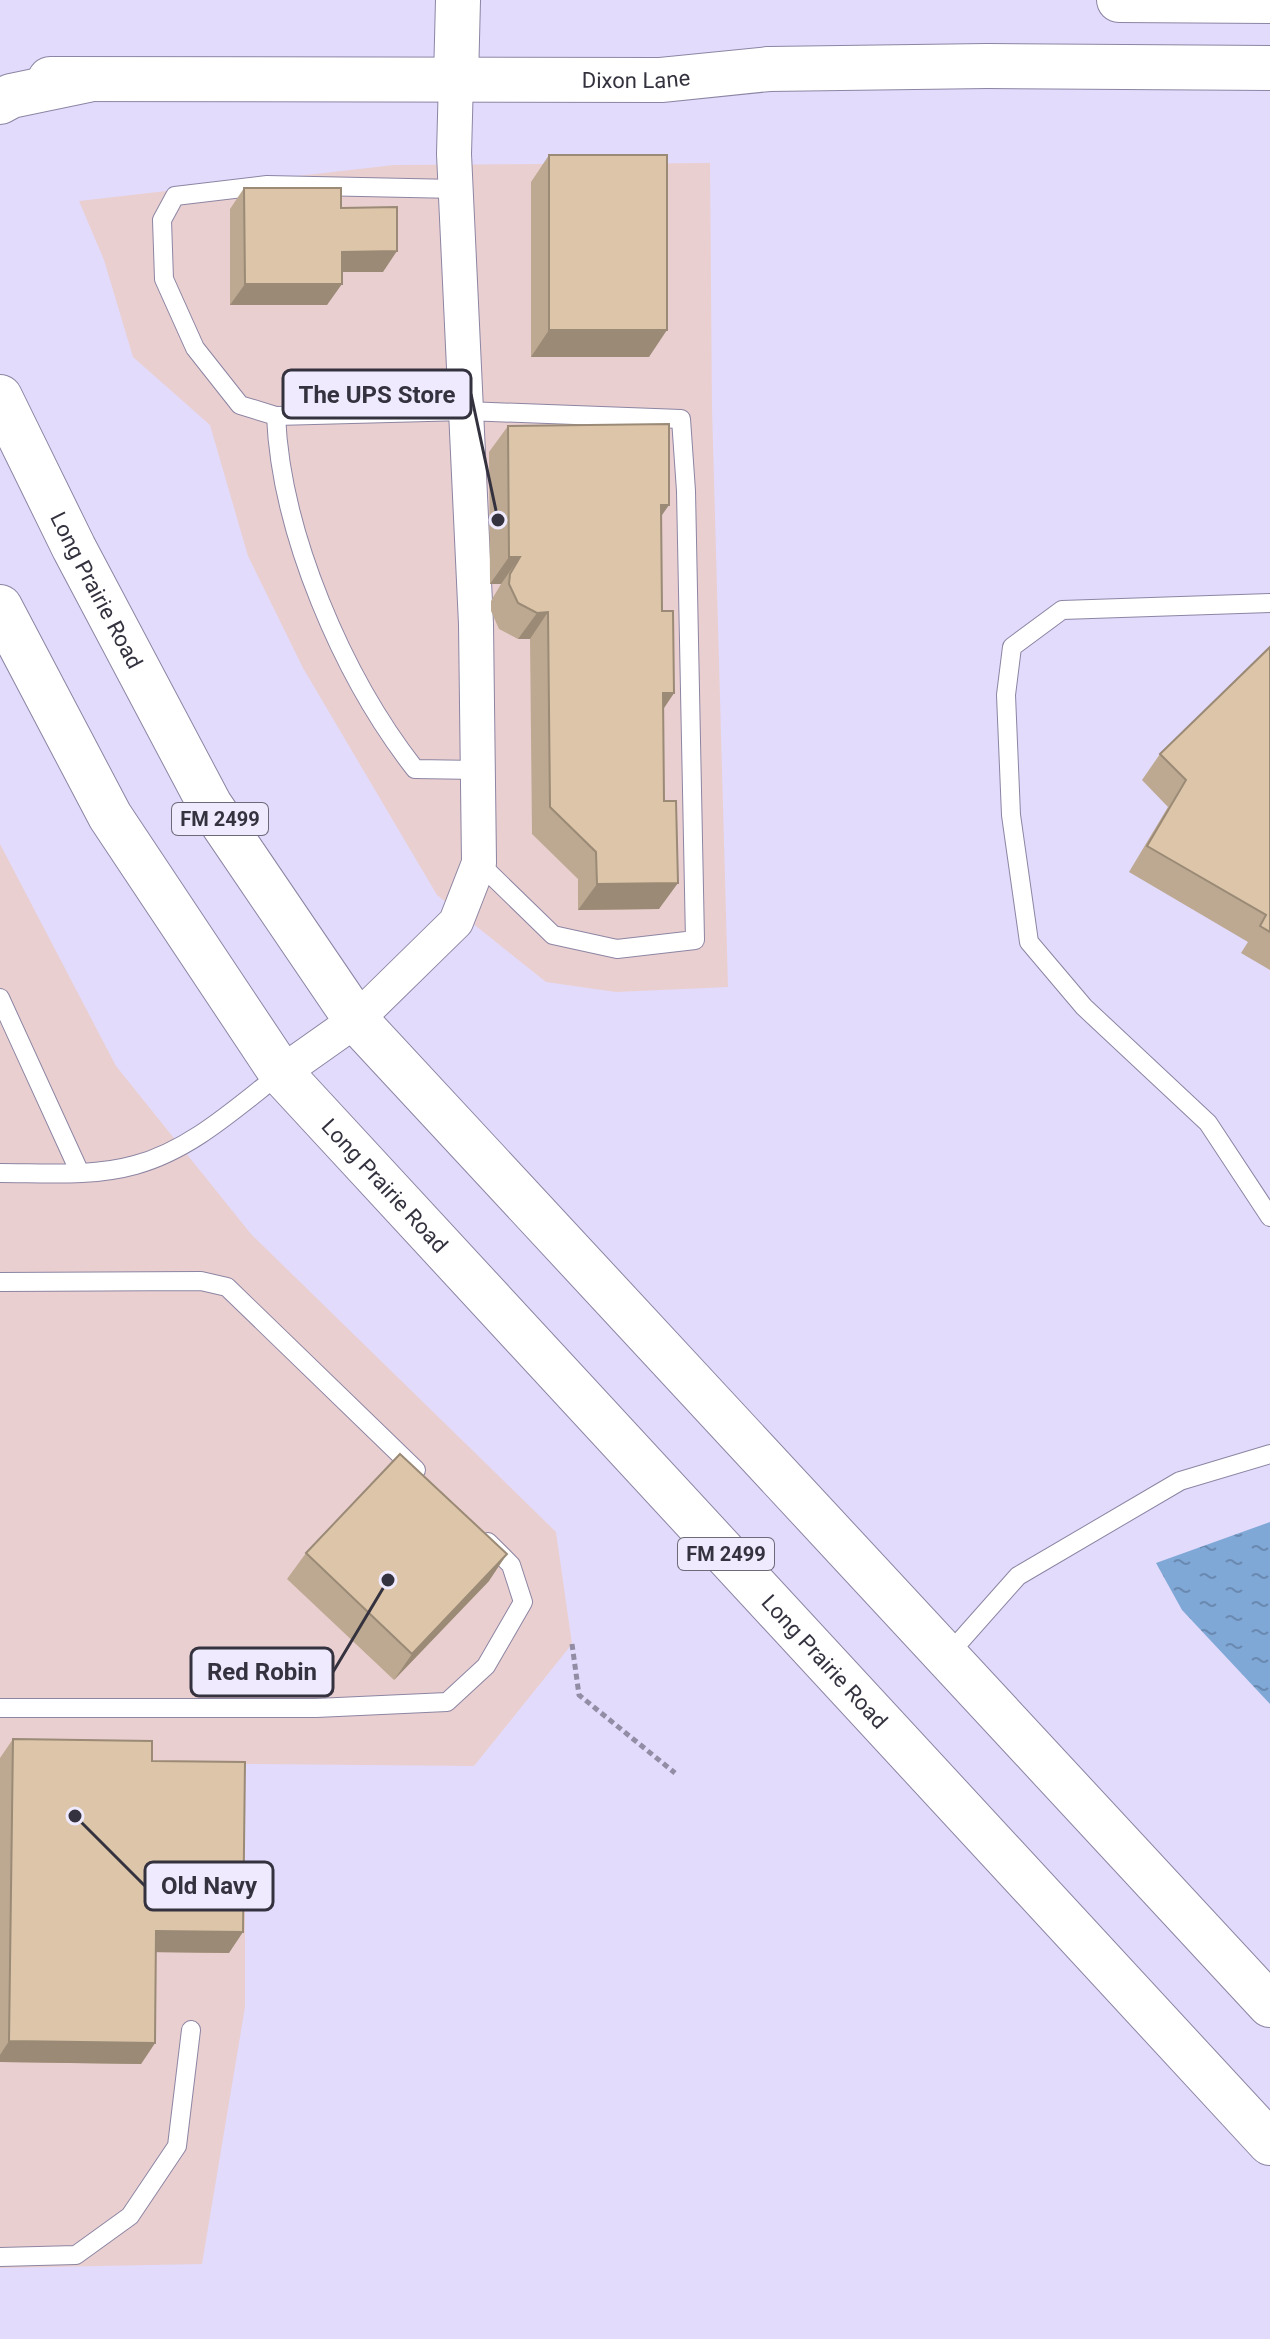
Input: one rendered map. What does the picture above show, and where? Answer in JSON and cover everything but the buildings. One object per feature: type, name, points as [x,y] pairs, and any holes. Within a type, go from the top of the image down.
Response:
[{"type":"main road","points":[[456,79],[458,0]]},
{"type":"main road","points":[[1119,0],[1270,1]]},
{"type":"main road","name":"Dixon Lane","points":[[0,78],[661,80],[769,69],[924,66],[1270,68]]},
{"type":"main road","points":[[0,102],[11,96],[88,80]]},
{"type":"main road","name":"Long Prairie Road","points":[[0,397],[74,548],[210,805],[356,1020],[1270,2005]]},
{"type":"main road","name":"Long Prairie Road","points":[[6,634],[110,816],[281,1073],[1270,2143]]},
{"type":"street","points":[[281,1073],[356,1020],[456,922],[479,863],[466,411],[456,189],[456,79]]},
{"type":"lane","points":[[456,189],[267,185],[175,196],[162,220],[164,279],[195,348],[240,405],[276,416],[466,411],[681,419],[686,491],[695,940],[617,949],[553,935],[479,863]]},
{"type":"lane","points":[[276,416],[278,463],[322,607],[359,683],[415,769],[478,770]]},
{"type":"lane","points":[[1270,603],[1062,610],[1012,647],[1006,695],[1011,815],[1029,942],[1084,1007],[1208,1123],[1270,1217]]},
{"type":"lane","points":[[0,998],[80,1173]]},
{"type":"lane","points":[[0,1173],[80,1173],[137,1165],[185,1143],[281,1073]]},
{"type":"lane","points":[[0,1282],[201,1281],[227,1287],[435,1489]]},
{"type":"lane","points":[[947,1657],[1018,1576],[1180,1481],[1270,1454]]},
{"type":"lane","points":[[0,1708],[316,1708],[447,1702],[486,1666],[523,1602],[511,1565],[479,1532]]},
{"type":"lane","points":[[0,2257],[76,2255],[130,2216],[177,2146],[191,2030]]},
{"type":"path","points":[[572,1644],[579,1695],[675,1773]]},
{"type":"shaded area","points":[[710,163],[712,408],[728,987],[616,992],[546,982],[437,895],[303,668],[248,556],[210,425],[133,357],[104,260],[79,201],[394,165]]},
{"type":"shaded area","points":[[0,844],[116,1066],[251,1234],[556,1532],[572,1644],[474,1766],[245,1764],[245,2007],[202,2264],[0,2268]]},
{"type":"water","points":[[1270,1522],[1270,1704],[1182,1610],[1156,1563]]},
{"type":"place","name":"The UPS Store","points":[[498,520]]},
{"type":"place","name":"Red Robin","points":[[388,1580]]},
{"type":"place","name":"Old Navy","points":[[75,1816]]}]
